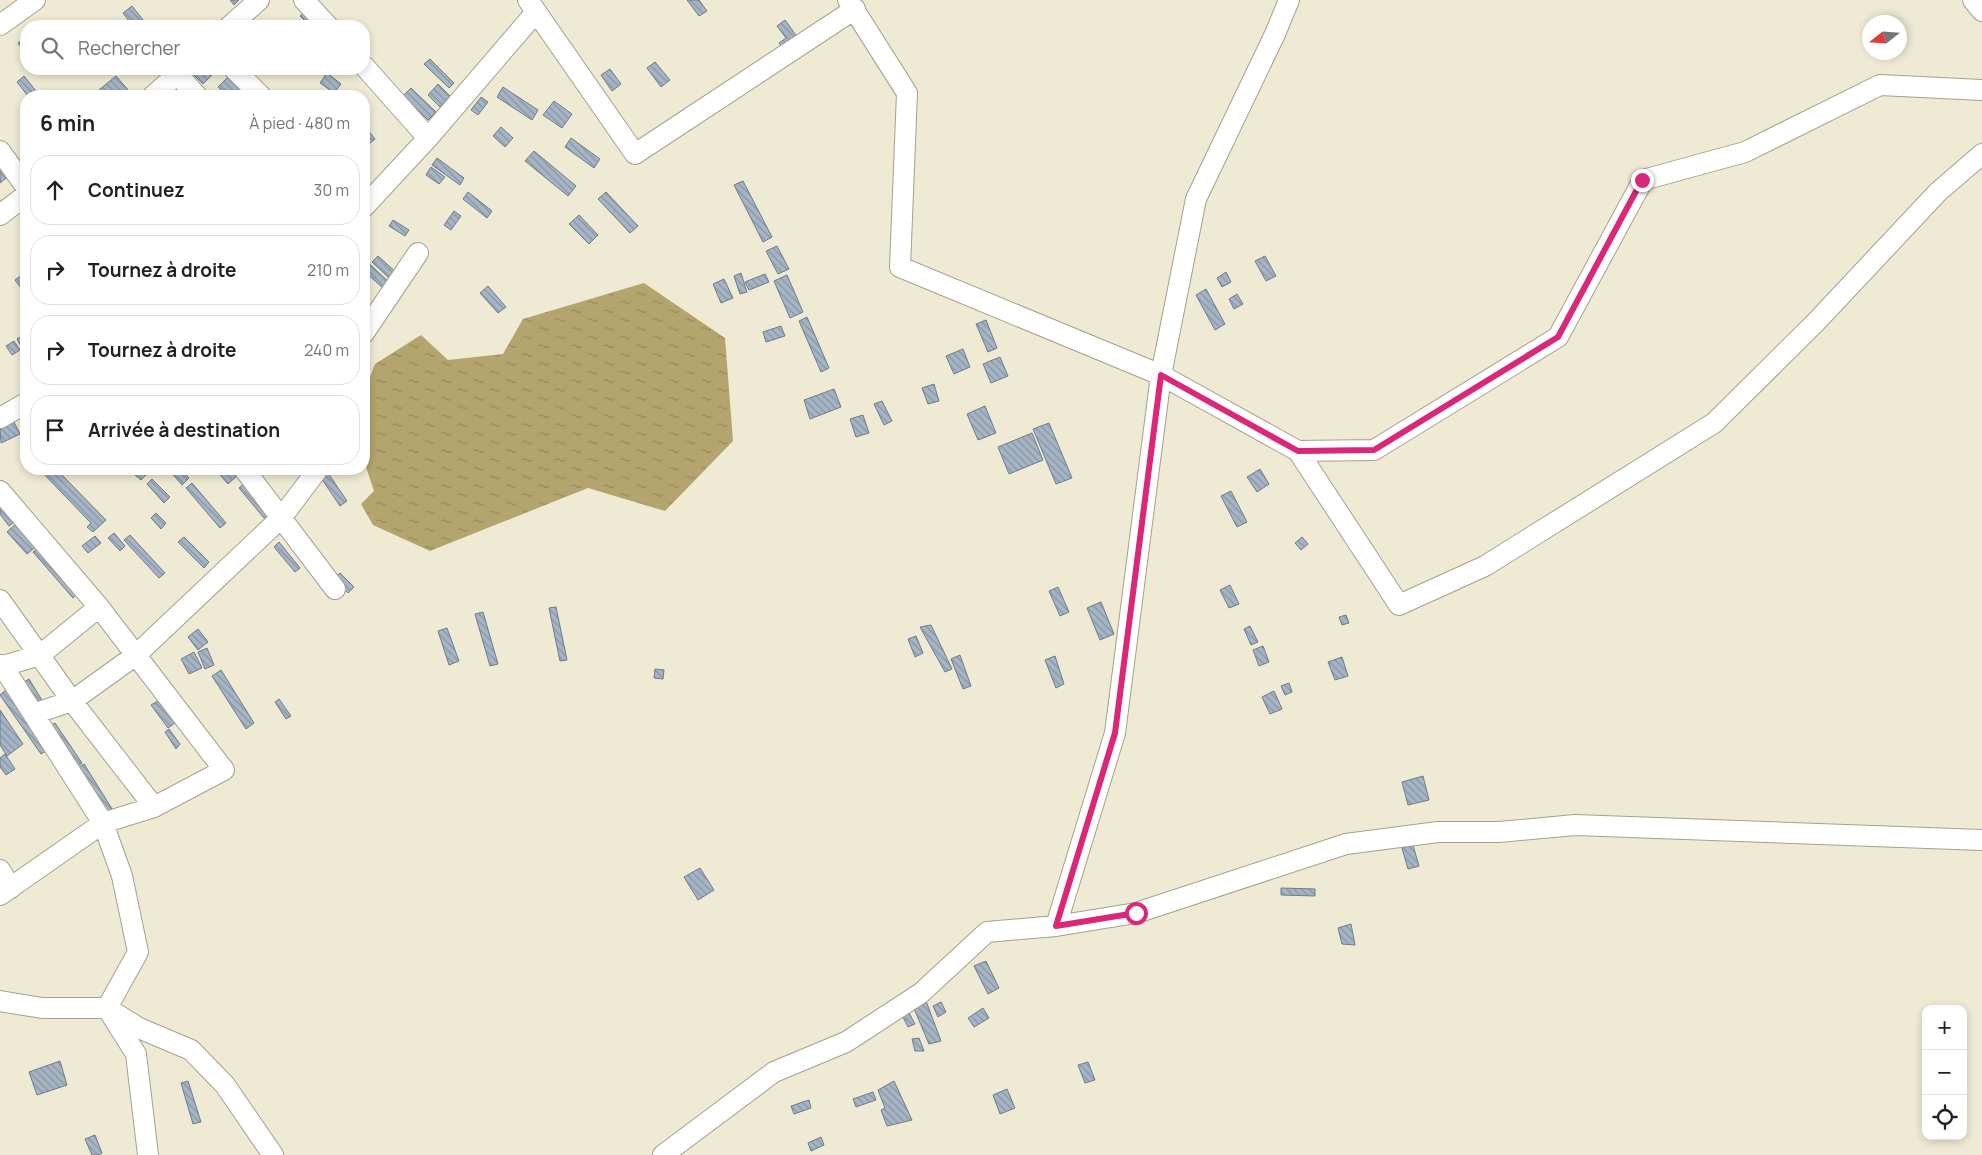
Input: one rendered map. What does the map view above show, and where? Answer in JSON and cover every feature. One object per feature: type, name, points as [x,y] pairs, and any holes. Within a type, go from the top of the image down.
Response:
[{"type":"street","points":[[0,25],[35,0]]},
{"type":"street","points":[[236,20],[258,0]]},
{"type":"street","points":[[304,0],[322,20]]},
{"type":"street","points":[[1056,926],[1115,733],[1161,375],[1196,199],[1275,34],[1289,0]]},
{"type":"street","points":[[1973,0],[1982,11]]},
{"type":"street","points":[[370,200],[428,138],[532,6],[636,154],[852,4],[907,93],[900,267],[1161,375],[1298,451],[1399,605],[1485,566],[1714,423],[1816,322],[1938,192],[1982,154]]},
{"type":"street","points":[[370,73],[428,138]]},
{"type":"street","points":[[160,90],[177,75]]},
{"type":"street","points":[[182,75],[192,90]]},
{"type":"street","points":[[240,75],[255,90]]},
{"type":"street","points":[[1298,451],[1374,450],[1558,337],[1642,180],[1745,152],[1880,85],[1982,90]]},
{"type":"street","points":[[0,151],[20,179]]},
{"type":"street","points":[[0,215],[20,200]]},
{"type":"street","points":[[370,324],[418,253]]},
{"type":"street","points":[[0,418],[20,406]]},
{"type":"street","points":[[249,475],[335,589]]},
{"type":"street","points":[[33,714],[72,701],[136,655],[282,517],[314,475]]},
{"type":"street","points":[[0,491],[99,607],[224,770],[154,807],[103,823],[6,891],[0,870]]},
{"type":"street","points":[[0,600],[72,701],[154,807]]},
{"type":"street","points":[[99,607],[40,655],[1,666],[103,823],[122,876],[138,952],[107,1008]]},
{"type":"street","points":[[663,1155],[774,1072],[846,1042],[921,993],[987,932],[1056,926],[1136,913],[1346,844],[1438,832],[1499,832],[1575,825],[1982,840]]},
{"type":"street","points":[[0,1001],[42,1008],[107,1008],[139,1028],[192,1050],[225,1085],[273,1155]]},
{"type":"street","points":[[107,1008],[136,1054],[148,1155]]},
{"type":"water","points":[[644,283],[725,338],[733,441],[665,511],[588,488],[430,551],[373,525],[361,504],[374,491],[369,475],[370,377],[375,364],[421,335],[448,360],[503,354],[523,319]]},
{"type":"building","points":[[230,0],[239,0],[234,5]]},
{"type":"building","points":[[687,0],[699,0],[707,11],[699,16]]},
{"type":"building","points":[[132,6],[143,20],[128,20],[123,13]]},
{"type":"building","points":[[306,10],[312,15],[308,20],[304,20],[300,16]]},
{"type":"building","points":[[785,20],[798,38],[783,48],[779,43],[786,38],[777,26]]},
{"type":"building","points":[[430,59],[454,83],[449,88],[424,64]]},
{"type":"building","points":[[655,62],[670,80],[661,87],[647,68]]},
{"type":"building","points":[[610,69],[621,84],[612,91],[601,75]]},
{"type":"building","points":[[194,75],[212,75],[203,84]]},
{"type":"building","points":[[230,75],[244,90],[221,90],[218,87]]},
{"type":"building","points":[[326,75],[330,75],[341,84],[336,90],[330,90],[320,83]]},
{"type":"building","points":[[24,76],[35,90],[23,90],[17,82]]},
{"type":"building","points":[[116,76],[128,90],[99,90]]},
{"type":"building","points":[[438,84],[450,96],[440,107],[428,95]]},
{"type":"building","points":[[503,87],[538,110],[532,120],[497,97]]},
{"type":"building","points":[[411,88],[436,112],[428,120],[403,96]]},
{"type":"building","points":[[481,97],[488,102],[478,115],[471,110]]},
{"type":"building","points":[[554,101],[572,114],[562,128],[543,115]]},
{"type":"building","points":[[501,127],[513,138],[505,147],[493,136]]},
{"type":"building","points":[[370,133],[375,139],[370,143]]},
{"type":"building","points":[[571,138],[600,159],[594,168],[565,147]]},
{"type":"building","points":[[534,151],[576,186],[568,196],[525,161]]},
{"type":"building","points":[[437,158],[464,178],[460,185],[432,165]]},
{"type":"building","points":[[0,163],[10,175],[0,183]]},
{"type":"building","points":[[431,167],[445,177],[439,184],[426,175]]},
{"type":"building","points":[[743,181],[772,237],[763,242],[734,185]]},
{"type":"building","points":[[468,192],[492,211],[487,218],[463,199]]},
{"type":"building","points":[[606,192],[638,226],[630,233],[598,199]]},
{"type":"building","points":[[454,211],[461,216],[451,230],[444,225]]},
{"type":"building","points":[[579,215],[598,235],[589,244],[569,224]]},
{"type":"building","points":[[393,220],[409,230],[405,236],[389,226]]},
{"type":"building","points":[[777,246],[789,269],[778,274],[766,251]]},
{"type":"building","points":[[378,256],[397,273],[391,280],[372,262]]},
{"type":"building","points":[[1265,256],[1276,276],[1266,281],[1255,261]]},
{"type":"building","points":[[370,265],[390,283],[384,289],[370,276]]},
{"type":"building","points":[[1226,272],[1231,282],[1222,287],[1217,278]]},
{"type":"building","points":[[741,273],[747,292],[740,294],[734,276]]},
{"type":"building","points":[[765,274],[769,282],[749,290],[745,282]]},
{"type":"building","points":[[787,275],[803,312],[790,318],[774,281]]},
{"type":"building","points":[[20,276],[20,287],[15,280]]},
{"type":"building","points":[[724,279],[733,298],[721,303],[713,284]]},
{"type":"building","points":[[488,286],[506,307],[498,313],[480,293]]},
{"type":"building","points":[[1206,289],[1225,324],[1215,330],[1196,295]]},
{"type":"building","points":[[1237,294],[1243,304],[1234,309],[1229,299]]},
{"type":"building","points":[[807,317],[829,368],[821,372],[799,321]]},
{"type":"building","points":[[986,320],[997,348],[988,352],[976,324]]},
{"type":"building","points":[[781,326],[785,336],[766,342],[763,332]]},
{"type":"building","points":[[14,341],[20,350],[12,355],[6,346]]},
{"type":"building","points":[[963,349],[970,367],[954,374],[946,356]]},
{"type":"building","points":[[1000,357],[1008,376],[991,383],[983,364]]},
{"type":"building","points":[[934,384],[939,401],[928,404],[922,388]]},
{"type":"building","points":[[834,389],[841,407],[810,419],[804,400]]},
{"type":"building","points":[[882,401],[892,421],[884,425],[874,404]]},
{"type":"building","points":[[985,406],[996,433],[978,440],[967,414]]},
{"type":"building","points":[[863,415],[869,433],[856,437],[850,419]]},
{"type":"building","points":[[14,422],[20,434],[1,443],[0,429]]},
{"type":"building","points":[[1049,423],[1072,478],[1056,484],[1033,429]]},
{"type":"building","points":[[1032,433],[1043,460],[1009,474],[998,447]]},
{"type":"building","points":[[1260,469],[1269,484],[1257,492],[1247,477]]},
{"type":"building","points":[[45,475],[62,475],[106,520],[93,532],[87,527],[91,523]]},
{"type":"building","points":[[135,475],[146,475],[141,480]]},
{"type":"building","points":[[173,475],[186,475],[189,478],[182,485]]},
{"type":"building","points":[[220,475],[238,475],[228,484]]},
{"type":"building","points":[[319,475],[329,475],[347,501],[340,506]]},
{"type":"building","points":[[152,479],[170,497],[164,503],[147,484]]},
{"type":"building","points":[[246,482],[271,513],[264,518],[239,488]]},
{"type":"building","points":[[192,483],[226,523],[220,528],[186,488]]},
{"type":"building","points":[[1231,491],[1247,522],[1237,527],[1221,496]]},
{"type":"building","points":[[0,499],[17,520],[9,526],[0,514]]},
{"type":"building","points":[[156,513],[166,523],[161,529],[151,518]]},
{"type":"building","points":[[19,521],[39,544],[27,554],[7,532]]},
{"type":"building","points":[[114,533],[125,546],[120,551],[108,538]]},
{"type":"building","points":[[130,535],[165,573],[159,578],[124,540]]},
{"type":"building","points":[[95,536],[101,543],[88,553],[82,546]]},
{"type":"building","points":[[184,537],[209,562],[204,568],[178,542]]},
{"type":"building","points":[[1302,537],[1308,544],[1301,550],[1295,543]]},
{"type":"building","points":[[279,542],[300,568],[295,572],[274,547]]},
{"type":"building","points":[[41,545],[80,591],[73,598],[33,552]]},
{"type":"building","points":[[340,573],[354,587],[348,593],[334,579]]},
{"type":"building","points":[[1230,585],[1239,604],[1229,608],[1220,590]]},
{"type":"building","points":[[1058,587],[1069,612],[1060,616],[1049,591]]},
{"type":"building","points":[[1101,602],[1114,634],[1100,640],[1087,608]]},
{"type":"building","points":[[556,607],[567,660],[560,661],[549,608]]},
{"type":"building","points":[[483,612],[498,664],[490,666],[475,614]]},
{"type":"building","points":[[1346,615],[1349,623],[1342,625],[1339,617]]},
{"type":"building","points":[[931,625],[952,669],[945,672],[920,627]]},
{"type":"building","points":[[1250,626],[1258,642],[1251,645],[1244,629]]},
{"type":"building","points":[[447,628],[459,661],[449,665],[438,631]]},
{"type":"building","points":[[198,629],[208,642],[198,650],[188,637]]},
{"type":"building","points":[[916,636],[923,653],[915,657],[908,639]]},
{"type":"building","points":[[1263,646],[1269,662],[1259,666],[1253,650]]},
{"type":"building","points":[[207,648],[214,665],[205,669],[198,652]]},
{"type":"building","points":[[194,652],[202,668],[189,674],[181,659]]},
{"type":"building","points":[[960,655],[971,686],[963,689],[951,659]]},
{"type":"building","points":[[1055,656],[1064,684],[1056,688],[1045,660]]},
{"type":"building","points":[[1342,657],[1348,676],[1335,680],[1328,662]]},
{"type":"building","points":[[655,669],[664,670],[663,679],[654,678]]},
{"type":"building","points":[[221,670],[254,723],[246,729],[212,676]]},
{"type":"building","points":[[29,679],[48,710],[41,715],[21,684]]},
{"type":"building","points":[[1289,683],[1292,692],[1285,695],[1281,686]]},
{"type":"building","points":[[8,688],[49,749],[41,754],[0,695]]},
{"type":"building","points":[[1274,691],[1282,709],[1270,714],[1262,697]]},
{"type":"building","points":[[279,699],[291,716],[286,719],[275,702]]},
{"type":"building","points":[[158,701],[175,723],[168,728],[151,705]]},
{"type":"building","points":[[0,710],[23,744],[7,756],[0,745]]},
{"type":"building","points":[[55,723],[82,763],[76,767],[49,727]]},
{"type":"building","points":[[169,729],[180,744],[176,749],[165,732]]},
{"type":"building","points":[[5,754],[15,769],[6,775],[0,767],[0,758]]},
{"type":"building","points":[[84,764],[114,812],[108,816],[77,768]]},
{"type":"building","points":[[1423,776],[1429,800],[1408,805],[1402,782]]},
{"type":"building","points":[[1413,845],[1419,866],[1408,869],[1402,848]]},
{"type":"building","points":[[700,868],[714,890],[698,900],[684,877]]},
{"type":"building","points":[[1281,888],[1315,889],[1315,896],[1281,895]]},
{"type":"building","points":[[1351,924],[1355,945],[1342,944],[1338,928]]},
{"type":"building","points":[[986,961],[999,988],[988,994],[974,966]]},
{"type":"building","points":[[926,1001],[941,1041],[929,1044],[913,1006]]},
{"type":"building","points":[[941,1002],[946,1012],[938,1017],[933,1006]]},
{"type":"building","points":[[983,1008],[989,1018],[974,1027],[968,1018]]},
{"type":"building","points":[[908,1011],[915,1024],[908,1027],[902,1015]]},
{"type":"building","points":[[919,1038],[924,1051],[915,1051],[912,1039]]},
{"type":"building","points":[[60,1061],[67,1085],[37,1095],[29,1072]]},
{"type":"building","points":[[1088,1062],[1095,1080],[1085,1083],[1078,1065]]},
{"type":"building","points":[[188,1081],[201,1122],[193,1124],[181,1083]]},
{"type":"building","points":[[894,1081],[912,1120],[887,1126],[881,1110],[885,1108],[878,1090]]},
{"type":"building","points":[[1007,1089],[1015,1108],[1000,1114],[993,1095]]},
{"type":"building","points":[[873,1092],[876,1100],[856,1107],[853,1099]]},
{"type":"building","points":[[809,1100],[811,1108],[794,1114],[791,1106]]},
{"type":"building","points":[[95,1135],[102,1153],[99,1155],[92,1155],[85,1139]]},
{"type":"building","points":[[821,1137],[824,1145],[811,1151],[808,1143]]},
{"type":"route","points":[[1136,913],[1056,926],[1115,733],[1161,375],[1298,451],[1374,450],[1452,404],[1558,337],[1642,180]]}]
